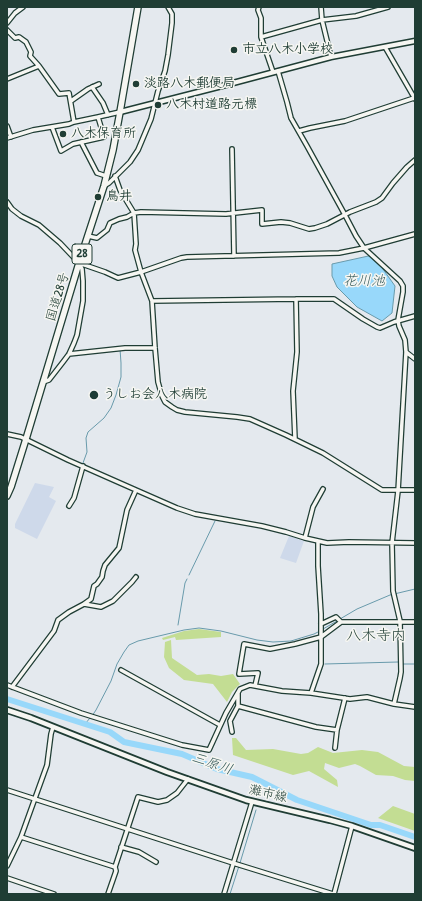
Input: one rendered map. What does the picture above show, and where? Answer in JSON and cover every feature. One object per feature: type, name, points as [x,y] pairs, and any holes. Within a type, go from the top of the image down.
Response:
[{"type":"highway","name":"国道28号","points":[[7,496],[11,488],[79,263],[104,186],[120,112],[138,7]]},
{"type":"main road","name":"灘市線","points":[[7,710],[54,727],[166,772],[252,802],[352,826],[415,848]]},
{"type":"street","points":[[7,23],[15,13],[23,7]]},
{"type":"street","points":[[104,186],[130,162],[138,150],[151,119],[165,71],[168,55],[172,14],[168,7]]},
{"type":"street","points":[[259,7],[258,10],[261,18],[261,36],[276,71],[291,118],[356,236],[364,248],[400,281],[403,286],[398,320],[405,340],[406,352],[398,491],[392,543],[393,591],[400,621],[400,678],[394,704]]},
{"type":"street","points":[[321,7],[322,20],[331,56]]},
{"type":"street","points":[[261,36],[322,20],[356,16],[388,7]]},
{"type":"street","points":[[7,30],[15,38],[19,37],[26,42],[31,52],[30,56],[39,66],[58,94],[69,93],[74,122]]},
{"type":"street","points":[[7,126],[9,137],[33,130],[98,118],[331,56],[415,41]]},
{"type":"street","points":[[299,131],[345,121],[415,98],[385,47]]},
{"type":"street","points":[[7,79],[39,66]]},
{"type":"street","points":[[71,101],[88,89],[100,84]]},
{"type":"street","points":[[92,87],[103,103],[108,115]]},
{"type":"street","points":[[52,127],[61,152],[73,144],[104,137],[98,118]]},
{"type":"street","points":[[81,142],[97,173],[106,176]]},
{"type":"street","points":[[232,149],[234,256]]},
{"type":"street","points":[[88,236],[98,238],[107,230],[110,223],[134,213],[141,212],[233,213],[262,210],[262,224],[281,222],[290,223],[309,229],[315,228],[327,224],[382,198],[393,182],[415,160]]},
{"type":"street","points":[[116,176],[120,190],[134,213],[135,250],[141,272],[152,301],[155,348],[160,389],[165,402],[177,410],[185,412],[237,417],[250,420],[295,439],[330,457],[382,490],[415,490]]},
{"type":"street","points":[[7,202],[20,216],[39,224],[60,243],[79,263],[82,269],[83,301],[77,335],[68,354],[49,380],[43,382]]},
{"type":"street","points":[[79,263],[118,278],[187,257],[339,253],[364,248],[415,234]]},
{"type":"street","points":[[295,439],[293,391],[297,352],[296,299]]},
{"type":"street","points":[[152,301],[334,299],[363,319],[380,328],[398,320],[415,316]]},
{"type":"street","points":[[68,354],[125,348],[155,348]]},
{"type":"street","points":[[406,352],[415,359]]},
{"type":"street","points":[[7,434],[22,436],[136,490],[177,508],[195,514],[262,526],[327,543],[415,543]]},
{"type":"street","points":[[69,506],[74,498],[83,466]]},
{"type":"street","points":[[305,538],[313,507],[323,489]]},
{"type":"street","points":[[12,687],[54,631],[58,620],[91,599],[94,586],[102,577],[105,565],[119,548],[128,510],[136,490]]},
{"type":"street","points":[[311,693],[321,664],[318,541]]},
{"type":"street","points":[[84,604],[101,607],[113,601],[136,577]]},
{"type":"street","points":[[321,625],[336,617],[341,622]]},
{"type":"street","points":[[255,686],[258,673],[239,674],[244,644],[270,649],[295,644],[321,636],[341,622],[415,622]]},
{"type":"street","points":[[121,670],[220,725]]},
{"type":"street","points":[[7,685],[94,718],[182,745],[209,750],[220,725],[238,692],[240,689],[250,685],[282,691],[311,693],[345,698],[366,697],[394,704],[415,707]]},
{"type":"street","points":[[232,732],[230,721],[238,706],[238,692]]},
{"type":"street","points":[[334,748],[345,698]]},
{"type":"street","points":[[238,706],[316,727],[337,730]]},
{"type":"street","points":[[7,866],[21,837],[47,765],[54,727]]},
{"type":"street","points":[[108,894],[116,870],[115,867],[121,847],[138,797],[158,802],[167,800],[177,793],[188,779]]},
{"type":"street","points":[[7,790],[128,830],[334,894],[352,826]]},
{"type":"street","points":[[224,894],[252,802]]},
{"type":"street","points":[[21,837],[115,867]]},
{"type":"street","points":[[121,847],[139,852],[156,862]]},
{"type":"street","points":[[7,878],[43,892],[54,894]]},
{"type":"shaded area","points":[[35,483],[54,487],[49,497],[56,501],[37,539],[15,528],[15,524]]},
{"type":"shaded area","points":[[289,536],[304,541],[296,563],[280,558]]},
{"type":"green space","points":[[199,629],[221,632],[221,637],[176,640],[175,637],[163,640],[162,638],[184,631]]},
{"type":"green space","points":[[171,640],[172,658],[197,675],[209,674],[221,676],[233,674],[240,684],[232,692],[227,702],[213,684],[184,680],[169,668],[164,657],[165,642]]},
{"type":"green space","points":[[232,738],[236,738],[246,750],[273,749],[301,754],[308,753],[318,747],[333,753],[362,750],[378,752],[404,766],[415,767],[415,781],[405,780],[393,776],[376,775],[355,764],[339,768],[325,763],[324,769],[337,780],[338,787],[309,771],[293,775],[233,755]]},
{"type":"green space","points":[[393,806],[415,814],[415,831],[378,818]]},
{"type":"water","name":"花川池","points":[[373,255],[395,286],[392,313],[382,321],[357,307],[337,287],[332,276],[332,264]]},
{"type":"waterway","points":[[83,463],[87,452],[86,438],[88,432],[104,418],[111,408],[116,395],[121,377],[120,349]]},
{"type":"waterway","points":[[189,575],[215,521]]},
{"type":"waterway","points":[[178,625],[187,579]]},
{"type":"waterway","points":[[340,619],[357,609],[390,595],[415,589]]},
{"type":"waterway","points":[[323,629],[337,621]]},
{"type":"waterway","points":[[92,716],[111,681],[117,664],[124,652],[129,645],[138,641],[199,628],[273,642],[291,641],[320,631]]},
{"type":"waterway","points":[[325,664],[398,662]]},
{"type":"waterway","points":[[402,664],[415,664]]},
{"type":"waterway","name":"三原川","points":[[7,699],[110,732],[124,742],[182,754],[217,769],[252,777],[297,800],[371,825],[380,825],[415,837]]},
{"type":"waterway","name":"三原川","points":[[85,724],[90,718]]},
{"type":"waterway","points":[[240,863],[256,810]]},
{"type":"waterway","points":[[230,894],[239,866]]},
{"type":"place","name":"市立八木小学校","points":[[234,50]]},
{"type":"place","name":"淡路八木郵便局","points":[[136,84]]},
{"type":"place","name":"八木村道路元標","points":[[158,105]]},
{"type":"place","name":"八木保育所","points":[[63,134]]},
{"type":"place","name":"鳥井","points":[[98,197]]},
{"type":"place","name":"うしお会八木病院","points":[[94,395]]},
{"type":"district","name":"八木寺内","points":[[376,636]]}]
